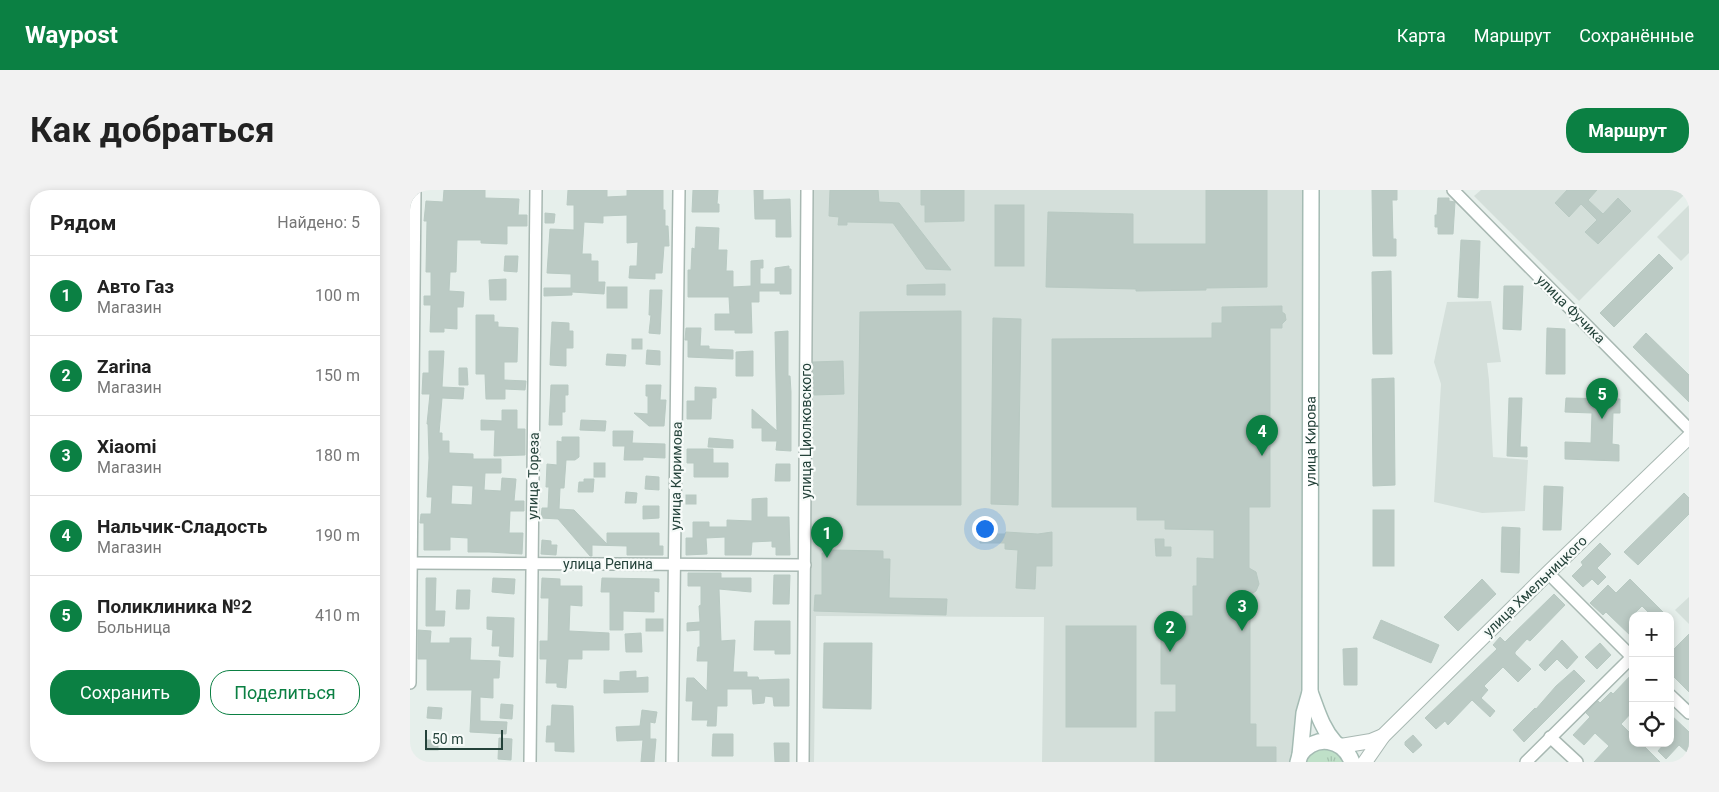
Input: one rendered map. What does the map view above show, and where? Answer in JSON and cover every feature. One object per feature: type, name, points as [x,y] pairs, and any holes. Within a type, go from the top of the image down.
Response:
[{"type":"main road","name":"улица Кирова","points":[[1310,692],[1311,190]]},
{"type":"main road","points":[[1310,692],[1319,720],[1326,732],[1350,756],[1352,762]]},
{"type":"main road","points":[[1299,759],[1304,713],[1310,692]]},
{"type":"main road","points":[[1299,759],[1304,750],[1315,742],[1328,741],[1338,744]]},
{"type":"street","points":[[410,682],[415,190]]},
{"type":"street","name":"улица Тореза","points":[[530,762],[536,190]]},
{"type":"street","name":"улица Киримова","points":[[672,762],[679,190]]},
{"type":"street","name":"улица Циолковского","points":[[804,762],[807,190]]},
{"type":"street","name":"улица Фучика","points":[[1454,190],[1689,428]]},
{"type":"street","name":"улица Хмельницкого","points":[[1365,762],[1383,736],[1548,572],[1689,437]]},
{"type":"street","name":"улица Репина","points":[[411,563],[805,565]]},
{"type":"street","points":[[1548,572],[1629,654]]},
{"type":"street","points":[[1526,762],[1629,660]]},
{"type":"street","points":[[1674,699],[1689,713]]},
{"type":"street","points":[[1338,744],[1371,740],[1383,736]]},
{"type":"street","points":[[1550,737],[1577,762]]},
{"type":"shaded area","points":[[807,190],[1311,190],[1310,692],[1298,762],[1042,762],[1044,617],[816,616],[814,762],[803,762]]},
{"type":"shaded area","points":[[1481,190],[1689,190],[1579,301],[1474,196]]},
{"type":"shaded area","points":[[1689,205],[1689,253],[1681,261],[1657,237]]},
{"type":"shaded area","points":[[1491,301],[1501,362],[1487,363],[1493,457],[1528,460],[1525,511],[1482,513],[1434,502],[1441,384],[1434,362],[1447,302]]},
{"type":"shaded area","points":[[1689,597],[1689,624],[1675,610]]},
{"type":"green space","points":[[1325,748],[1337,752],[1343,762],[1306,762],[1313,751]]},
{"type":"building","points":[[444,190],[485,190],[485,198],[519,199],[518,215],[527,215],[527,226],[507,226],[507,244],[481,243],[481,240],[457,240],[456,272],[450,272],[449,291],[464,292],[463,307],[457,307],[457,329],[444,328],[444,332],[430,332],[431,305],[424,305],[424,296],[431,296],[431,272],[426,272],[427,221],[424,221],[426,201],[443,202]]},
{"type":"building","points":[[568,190],[607,190],[607,197],[627,196],[627,190],[663,190],[663,210],[665,210],[665,226],[668,226],[669,246],[664,246],[662,273],[655,273],[655,279],[629,278],[630,266],[637,266],[638,242],[627,243],[627,215],[603,216],[603,223],[584,222],[582,254],[591,254],[591,261],[598,261],[598,282],[605,282],[604,294],[572,292],[572,295],[544,296],[544,288],[571,288],[571,274],[547,273],[550,229],[574,230],[574,205],[567,205]]},
{"type":"building","points":[[693,190],[718,190],[717,204],[719,204],[719,212],[692,212]]},
{"type":"building","points":[[754,190],[763,190],[763,200],[790,199],[791,237],[776,237],[776,219],[755,219]]},
{"type":"building","points":[[830,190],[878,190],[879,202],[899,203],[951,270],[926,269],[893,223],[847,222],[847,225],[838,225],[839,217],[829,216]]},
{"type":"building","points":[[921,190],[964,190],[964,221],[925,222],[925,205],[921,205]]},
{"type":"building","points":[[1206,190],[1267,190],[1267,287],[1136,291],[1136,289],[1046,287],[1048,212],[1133,214],[1133,244],[1206,244]]},
{"type":"building","points":[[1372,190],[1397,190],[1397,200],[1392,200],[1393,239],[1396,239],[1396,256],[1373,256]]},
{"type":"building","points":[[1567,190],[1597,190],[1588,200],[1603,214],[1618,198],[1631,211],[1598,244],[1585,232],[1597,220],[1581,204],[1569,217],[1555,203]]},
{"type":"building","points":[[1438,198],[1449,198],[1449,201],[1455,202],[1453,234],[1438,234],[1438,227],[1435,227]]},
{"type":"building","points":[[995,205],[1024,205],[1024,266],[995,266]]},
{"type":"building","points":[[545,213],[555,214],[554,223],[545,223]]},
{"type":"building","points":[[696,227],[719,228],[718,250],[727,250],[726,271],[733,271],[733,287],[751,286],[751,261],[763,260],[763,268],[760,268],[760,284],[775,284],[775,268],[789,266],[789,269],[791,269],[791,294],[780,294],[780,291],[759,291],[759,302],[751,302],[752,333],[735,333],[735,330],[715,330],[715,314],[730,314],[729,297],[688,297],[688,270],[691,270],[692,248],[695,249]]},
{"type":"building","points":[[1461,240],[1480,241],[1478,298],[1458,297]]},
{"type":"building","points":[[1659,254],[1673,268],[1614,327],[1600,313]]},
{"type":"building","points":[[505,256],[518,256],[517,272],[504,271]]},
{"type":"building","points":[[1391,271],[1392,354],[1373,354],[1372,272]]},
{"type":"building","points":[[506,279],[506,300],[490,300],[489,280]]},
{"type":"building","points":[[945,284],[945,295],[907,295],[907,285]]},
{"type":"building","points":[[1504,286],[1523,286],[1521,330],[1503,329]]},
{"type":"building","points":[[607,287],[627,287],[627,308],[607,308]]},
{"type":"building","points":[[650,290],[662,290],[660,334],[649,333],[651,315],[649,315]]},
{"type":"building","points":[[1282,306],[1282,312],[1285,314],[1286,320],[1282,324],[1282,328],[1270,328],[1270,507],[1249,507],[1249,568],[1256,572],[1259,584],[1256,591],[1250,595],[1250,724],[1256,724],[1256,747],[1276,747],[1276,762],[1155,762],[1155,712],[1176,712],[1176,684],[1161,684],[1161,616],[1193,616],[1193,586],[1197,586],[1197,558],[1214,559],[1214,530],[1165,529],[1165,520],[1137,520],[1137,507],[1052,507],[1052,339],[1212,338],[1212,323],[1222,323],[1222,307]]},
{"type":"building","points":[[961,311],[961,505],[857,505],[860,312]]},
{"type":"building","points":[[476,315],[494,315],[494,322],[498,322],[498,327],[518,328],[517,362],[504,362],[504,380],[526,381],[525,390],[505,389],[505,399],[486,399],[485,374],[476,374]]},
{"type":"building","points":[[993,318],[1021,319],[1018,505],[991,504]]},
{"type":"building","points":[[552,322],[569,323],[569,331],[573,331],[573,348],[566,348],[566,366],[550,365]]},
{"type":"building","points":[[686,328],[701,328],[700,346],[709,346],[709,349],[733,350],[733,359],[688,357],[688,340],[685,340]]},
{"type":"building","points":[[1547,328],[1565,329],[1565,374],[1546,374]]},
{"type":"building","points":[[788,331],[791,451],[776,450],[777,441],[762,441],[762,428],[752,428],[752,409],[777,431],[775,332]]},
{"type":"building","points":[[1646,333],[1689,375],[1689,402],[1633,347]]},
{"type":"building","points":[[632,339],[642,339],[642,349],[632,349]]},
{"type":"building","points":[[647,350],[660,351],[660,365],[646,364]]},
{"type":"building","points":[[429,351],[444,351],[442,387],[464,388],[463,399],[442,398],[439,433],[442,433],[442,441],[449,441],[449,453],[473,454],[473,459],[501,459],[501,473],[485,473],[484,490],[501,491],[502,478],[516,479],[514,501],[524,501],[524,511],[510,511],[509,533],[523,533],[522,554],[468,552],[468,538],[450,537],[450,550],[424,550],[424,523],[420,523],[421,514],[431,514],[432,497],[427,497],[429,458],[427,424],[430,394],[422,394],[423,373],[429,373]],"holes":[[[452,485],[473,486],[472,505],[451,504]]]},
{"type":"building","points":[[753,351],[753,376],[736,376],[736,352]]},
{"type":"building","points":[[607,354],[626,355],[625,366],[606,365]]},
{"type":"building","points":[[843,361],[844,394],[814,395],[813,362]]},
{"type":"building","points":[[459,368],[467,368],[468,385],[459,385]]},
{"type":"building","points":[[1394,378],[1395,485],[1373,486],[1372,379]]},
{"type":"building","points":[[551,385],[568,385],[568,395],[565,395],[565,412],[562,412],[562,425],[549,425]]},
{"type":"building","points":[[646,385],[661,385],[660,400],[666,400],[664,426],[649,426],[634,413],[648,414]]},
{"type":"building","points":[[695,387],[716,388],[716,398],[712,398],[711,419],[687,419],[687,401],[695,401]]},
{"type":"building","points":[[1509,398],[1522,398],[1520,447],[1527,447],[1527,457],[1507,456]]},
{"type":"building","points":[[1566,398],[1620,399],[1620,413],[1613,413],[1612,444],[1619,445],[1619,461],[1565,459],[1565,442],[1591,443],[1592,413],[1565,412]]},
{"type":"building","points":[[502,410],[517,410],[517,429],[525,429],[525,455],[494,456],[495,430],[481,430],[481,420],[502,421]]},
{"type":"building","points":[[581,420],[606,421],[605,431],[580,430]]},
{"type":"building","points":[[613,431],[633,431],[632,443],[665,444],[665,458],[643,457],[643,460],[624,460],[625,446],[613,446]]},
{"type":"building","points":[[562,437],[579,437],[579,457],[575,460],[566,460],[564,488],[560,488],[559,509],[574,510],[607,544],[607,533],[659,533],[659,546],[663,546],[663,555],[627,555],[627,546],[592,545],[592,556],[590,556],[558,519],[541,518],[542,508],[548,508],[549,487],[546,487],[547,464],[557,465],[557,441],[562,442]]},
{"type":"building","points":[[709,438],[733,440],[733,448],[708,447]]},
{"type":"building","points":[[687,449],[713,449],[713,463],[728,463],[728,477],[694,477],[694,463],[687,463]]},
{"type":"building","points":[[594,463],[605,463],[605,477],[594,477]]},
{"type":"building","points":[[776,464],[790,464],[790,481],[775,481]]},
{"type":"building","points":[[646,476],[659,477],[659,490],[645,489]]},
{"type":"building","points":[[584,479],[594,479],[593,492],[578,492],[579,482],[584,482]]},
{"type":"building","points":[[1544,486],[1563,487],[1561,530],[1543,530]]},
{"type":"building","points":[[626,492],[637,493],[636,503],[625,503]]},
{"type":"building","points":[[1684,493],[1689,498],[1689,514],[1638,565],[1624,552]]},
{"type":"building","points":[[686,495],[696,495],[696,504],[686,504]]},
{"type":"building","points":[[767,498],[767,517],[789,517],[790,555],[776,555],[776,547],[772,547],[772,541],[752,542],[751,555],[725,555],[725,537],[706,538],[707,554],[686,555],[686,538],[693,538],[693,522],[709,522],[709,527],[727,527],[727,520],[752,521],[752,499]]},
{"type":"building","points":[[643,506],[659,506],[659,518],[643,519]]},
{"type":"building","points":[[1373,510],[1394,510],[1394,566],[1373,566]]},
{"type":"building","points":[[1502,527],[1520,528],[1519,573],[1501,572]]},
{"type":"building","points":[[1006,532],[1038,534],[1052,532],[1052,566],[1036,566],[1035,589],[1016,588],[1018,550],[1005,549],[1005,543],[980,543],[980,534],[1005,534]]},
{"type":"building","points":[[1155,539],[1164,539],[1164,547],[1171,547],[1171,556],[1156,556]]},
{"type":"building","points":[[542,540],[551,541],[551,545],[557,545],[556,555],[541,554]]},
{"type":"building","points":[[1600,543],[1611,554],[1597,568],[1606,577],[1598,585],[1592,579],[1583,587],[1572,576],[1583,565],[1581,562]]},
{"type":"building","points":[[832,550],[883,551],[883,559],[890,559],[889,598],[947,599],[946,615],[814,611],[815,595],[822,595],[822,553],[831,553]]},
{"type":"building","points":[[688,573],[721,573],[721,578],[751,578],[751,592],[719,589],[721,641],[735,640],[733,672],[747,672],[747,677],[758,677],[759,680],[789,679],[789,706],[774,706],[773,697],[765,696],[764,703],[753,704],[752,689],[727,689],[727,706],[717,706],[716,726],[707,726],[708,720],[692,720],[693,701],[686,701],[687,678],[694,678],[707,691],[708,661],[697,661],[698,647],[700,647],[700,630],[687,631],[687,623],[700,622],[699,606],[701,605],[701,586],[688,586]]},
{"type":"building","points":[[774,575],[790,575],[789,604],[773,604]]},
{"type":"building","points":[[426,578],[436,578],[435,611],[445,611],[444,626],[426,626]]},
{"type":"building","points":[[493,578],[515,579],[514,594],[492,592]]},
{"type":"building","points":[[542,578],[560,579],[560,586],[582,586],[582,606],[570,605],[569,631],[609,633],[609,650],[582,650],[582,659],[568,659],[566,688],[557,687],[557,683],[546,683],[547,659],[540,659],[540,641],[548,641],[549,598],[541,598]]},
{"type":"building","points":[[602,578],[659,579],[659,592],[654,591],[654,612],[623,611],[623,630],[610,630],[610,592],[601,592]]},
{"type":"building","points":[[1482,579],[1496,594],[1458,631],[1444,617]]},
{"type":"building","points":[[1630,579],[1663,612],[1648,612],[1642,606],[1636,612],[1629,612],[1629,634],[1606,612],[1603,615],[1590,603],[1608,585],[1616,593]]},
{"type":"building","points":[[457,590],[470,590],[469,609],[456,609]]},
{"type":"building","points":[[1554,594],[1565,605],[1530,641],[1527,639],[1515,652],[1531,669],[1518,682],[1503,667],[1484,686],[1488,690],[1481,698],[1495,711],[1490,717],[1472,700],[1448,725],[1445,721],[1436,729],[1425,718],[1497,649],[1493,645],[1500,637],[1505,642]]},
{"type":"building","points":[[487,617],[514,618],[513,657],[499,656],[500,646],[492,646],[493,630],[487,629]]},
{"type":"building","points":[[646,619],[663,619],[663,631],[646,631]]},
{"type":"building","points":[[1381,620],[1439,645],[1431,663],[1373,638]]},
{"type":"building","points":[[755,621],[790,621],[790,654],[775,654],[775,650],[754,650]]},
{"type":"building","points":[[1066,626],[1136,626],[1136,727],[1066,727]]},
{"type":"building","points":[[418,630],[431,631],[430,643],[450,643],[450,638],[471,638],[470,660],[500,661],[499,678],[493,678],[493,698],[480,697],[480,721],[507,722],[506,734],[470,732],[472,690],[427,690],[427,659],[418,659]]},
{"type":"building","points":[[641,633],[642,652],[626,652],[625,634]]},
{"type":"building","points":[[1689,634],[1689,692],[1674,677],[1674,649]]},
{"type":"building","points":[[1562,640],[1578,657],[1567,669],[1557,659],[1545,671],[1539,665]]},
{"type":"building","points":[[824,643],[872,643],[871,709],[823,708]]},
{"type":"building","points":[[1600,643],[1611,655],[1597,669],[1585,657]]},
{"type":"building","points":[[1357,648],[1357,685],[1344,685],[1343,649]]},
{"type":"building","points":[[1574,670],[1585,681],[1524,742],[1513,730]]},
{"type":"building","points":[[636,671],[636,678],[648,677],[648,692],[604,693],[604,680],[620,681],[620,672]]},
{"type":"building","points":[[1629,677],[1629,715],[1621,724],[1629,732],[1629,747],[1645,747],[1660,762],[1594,762],[1609,746],[1595,733],[1584,745],[1573,735],[1590,717],[1586,713],[1598,701],[1600,703],[1611,692],[1613,694]]},
{"type":"building","points":[[501,704],[513,705],[512,719],[500,718]]},
{"type":"building","points":[[552,705],[573,706],[574,752],[555,751],[555,742],[546,742],[547,726],[551,726]]},
{"type":"building","points":[[428,707],[442,708],[441,719],[427,718]]},
{"type":"building","points":[[642,710],[657,712],[655,723],[650,722],[650,739],[656,739],[654,762],[641,762],[643,740],[617,741],[616,727],[640,726]]},
{"type":"building","points":[[1674,718],[1689,732],[1689,754],[1679,745],[1666,759],[1658,751],[1662,747],[1674,747]]},
{"type":"building","points":[[713,734],[733,734],[733,756],[712,756]]},
{"type":"building","points":[[1413,735],[1422,745],[1413,753],[1405,745],[1405,742]]},
{"type":"building","points":[[499,738],[512,739],[511,760],[498,759]]},
{"type":"building","points":[[426,740],[438,740],[438,750],[426,750]]},
{"type":"building","points":[[774,743],[789,743],[789,762],[775,762]]},
{"type":"place","name":"Поликлиника №2","points":[[1602,419]]},
{"type":"place","name":"Нальчик-Сладость","points":[[1262,456]]},
{"type":"place","name":"Авто Газ","points":[[827,558]]},
{"type":"place","name":"Xiaomi","points":[[1242,631]]},
{"type":"place","name":"Zarina","points":[[1170,652]]}]
